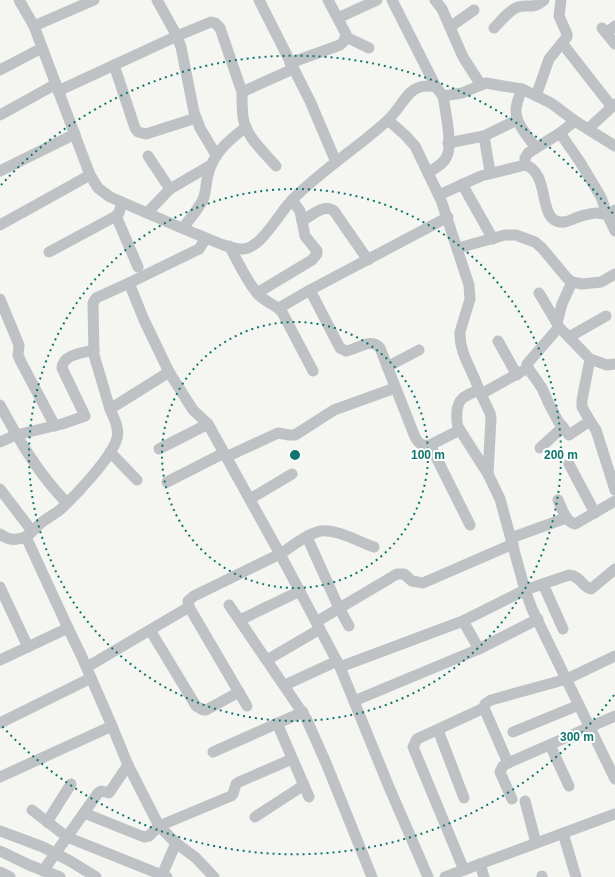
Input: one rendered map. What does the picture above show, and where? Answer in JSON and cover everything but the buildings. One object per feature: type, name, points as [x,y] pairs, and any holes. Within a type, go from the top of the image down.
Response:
[{"type":"street","points":[[19,0],[34,26],[90,175],[98,188],[110,197],[206,238],[242,249],[259,241],[292,200],[320,174],[388,120],[410,93],[418,88],[429,85],[436,87]]},
{"type":"street","points":[[34,26],[94,0]]},
{"type":"street","points":[[157,0],[177,36],[181,47],[196,118],[214,160]]},
{"type":"street","points":[[259,0],[310,101],[336,162]]},
{"type":"street","points":[[242,92],[292,66],[340,45],[344,41],[346,34],[328,0]]},
{"type":"street","points":[[338,18],[377,0]]},
{"type":"street","points":[[392,0],[436,87],[443,96],[449,130],[448,156],[442,164],[428,173]]},
{"type":"street","points":[[435,0],[442,9],[463,56],[480,85]]},
{"type":"street","points":[[494,28],[518,7],[536,6],[544,0]]},
{"type":"street","points":[[536,96],[549,59],[567,38],[567,34],[559,16],[561,0]]},
{"type":"street","points":[[450,27],[474,10]]},
{"type":"street","points":[[0,115],[57,88],[114,65],[211,22],[218,25],[242,92],[242,110],[246,127],[254,140],[276,166]]},
{"type":"street","points":[[615,26],[604,31],[615,44]]},
{"type":"street","points":[[346,37],[369,48]]},
{"type":"street","points":[[562,43],[613,106],[588,129]]},
{"type":"street","points":[[0,70],[42,48]]},
{"type":"street","points":[[114,65],[135,128],[138,132],[146,134],[196,118]]},
{"type":"street","points":[[443,96],[462,93],[486,83],[522,88],[551,103],[575,121],[615,146]]},
{"type":"street","points":[[522,88],[516,108],[516,114],[518,120],[536,148]]},
{"type":"street","points":[[388,120],[411,141],[439,195],[458,248],[470,293],[469,306],[460,332],[460,342],[491,418],[488,474]]},
{"type":"street","points":[[448,143],[484,136],[518,120]]},
{"type":"street","points":[[525,165],[525,158],[528,153],[560,133],[575,121]]},
{"type":"street","points":[[183,228],[201,202],[214,160],[224,144],[246,127]]},
{"type":"street","points":[[560,133],[588,174],[601,198],[611,212],[615,231]]},
{"type":"street","points":[[0,171],[75,134]]},
{"type":"street","points":[[484,136],[490,172]]},
{"type":"street","points":[[148,156],[170,189]]},
{"type":"street","points":[[147,213],[170,189],[214,160]]},
{"type":"street","points":[[439,195],[490,172],[525,165],[535,170],[541,183],[547,211],[554,219],[564,222],[590,214],[611,212]]},
{"type":"street","points":[[0,225],[90,175]]},
{"type":"street","points":[[462,184],[493,239]]},
{"type":"street","points":[[257,293],[316,257],[317,251],[305,236],[300,211],[292,200]]},
{"type":"street","points":[[49,252],[116,216],[119,213],[122,202]]},
{"type":"street","points":[[302,221],[324,208],[331,209],[334,211],[368,260]]},
{"type":"street","points":[[116,216],[138,267]]},
{"type":"street","points":[[279,308],[448,217]]},
{"type":"street","points":[[458,248],[506,235],[516,235],[535,242],[572,282],[582,284],[600,282],[615,274]]},
{"type":"street","points":[[0,534],[14,540],[29,534],[67,503],[110,452],[118,436],[117,426],[110,409],[94,350],[93,303],[96,298],[199,249],[206,238]]},
{"type":"street","points":[[229,246],[257,293],[267,302],[279,308],[282,312],[313,371]]},
{"type":"street","points":[[572,282],[562,304],[558,325],[527,364],[528,368],[542,388],[549,404],[569,434],[590,421]]},
{"type":"street","points":[[130,283],[144,320],[169,372],[193,410],[208,424],[280,554],[338,664],[428,877]]},
{"type":"street","points":[[310,290],[340,348],[346,351],[368,344],[377,344],[415,438],[420,444],[425,446],[430,445],[460,430]]},
{"type":"street","points":[[539,293],[558,325],[590,359],[607,365],[615,364]]},
{"type":"street","points":[[0,299],[19,345],[18,355],[21,362],[55,426]]},
{"type":"street","points":[[568,337],[606,316]]},
{"type":"street","points":[[498,341],[517,375]]},
{"type":"street","points":[[0,442],[16,435],[55,426],[86,416],[62,368],[62,364],[66,358],[94,350]]},
{"type":"street","points":[[387,367],[419,350]]},
{"type":"street","points":[[590,359],[582,407],[596,430],[615,490]]},
{"type":"street","points":[[528,368],[517,375],[480,392],[462,398],[458,403],[457,419],[460,430],[488,474],[500,499],[525,590],[538,620],[613,772]]},
{"type":"street","points":[[110,409],[169,372]]},
{"type":"street","points":[[167,482],[225,455],[278,433],[295,435],[334,410],[396,388]]},
{"type":"street","points":[[0,405],[16,435],[47,480],[67,503]]},
{"type":"street","points":[[159,449],[208,424]]},
{"type":"street","points":[[540,448],[563,427]]},
{"type":"street","points":[[430,445],[470,525]]},
{"type":"street","points":[[110,452],[137,480]]},
{"type":"street","points":[[569,464],[595,512]]},
{"type":"street","points":[[250,499],[292,474]]},
{"type":"street","points":[[0,489],[29,534],[128,765],[159,826],[176,843],[196,858],[214,877]]},
{"type":"street","points":[[558,500],[566,518],[575,524],[615,501]]},
{"type":"street","points":[[267,660],[318,625],[339,608],[397,574],[404,574],[412,581],[423,583],[512,541],[566,518]]},
{"type":"street","points":[[247,706],[189,607],[188,601],[194,596],[280,554],[307,537],[320,531],[330,531],[374,548]]},
{"type":"street","points":[[307,537],[339,608],[349,626]]},
{"type":"street","points":[[285,685],[338,664],[463,621],[525,590],[569,575],[574,575],[585,586],[591,589],[615,569]]},
{"type":"street","points":[[543,584],[563,629]]},
{"type":"street","points":[[0,587],[28,647]]},
{"type":"street","points":[[240,620],[300,591]]},
{"type":"street","points":[[229,605],[303,712],[326,763],[372,877]]},
{"type":"street","points":[[87,667],[189,607]]},
{"type":"street","points":[[354,701],[479,649],[538,620]]},
{"type":"street","points":[[463,621],[479,649]]},
{"type":"street","points":[[0,660],[68,628]]},
{"type":"street","points":[[150,630],[199,709],[206,710],[239,692]]},
{"type":"street","points":[[464,870],[413,747],[417,739],[484,708],[487,702],[491,700],[567,679],[615,656]]},
{"type":"street","points":[[0,723],[92,678]]},
{"type":"street","points":[[513,732],[579,705]]},
{"type":"street","points":[[484,708],[508,763]]},
{"type":"street","points":[[213,752],[303,712]]},
{"type":"street","points":[[512,799],[500,772],[503,766],[615,716]]},
{"type":"street","points":[[277,723],[309,797]]},
{"type":"street","points":[[0,777],[112,726]]},
{"type":"street","points":[[438,730],[464,798]]},
{"type":"street","points":[[550,745],[569,786]]},
{"type":"street","points":[[84,813],[144,837],[149,836],[159,826],[231,796],[234,794],[236,784],[239,782],[292,759]]},
{"type":"street","points":[[43,871],[98,793],[101,791],[109,793],[128,765]]},
{"type":"street","points":[[47,822],[71,784]]},
{"type":"street","points":[[255,817],[304,785]]},
{"type":"street","points":[[525,801],[536,842]]},
{"type":"street","points":[[32,810],[67,836],[164,876],[176,843]]},
{"type":"street","points":[[445,877],[615,814]]},
{"type":"street","points":[[0,831],[55,853],[96,877]]},
{"type":"street","points":[[563,833],[576,877]]},
{"type":"street","points":[[0,851],[43,871],[60,877]]},
{"type":"street","points":[[480,864],[484,877]]},
{"type":"street","points":[[0,872],[10,877]]}]
